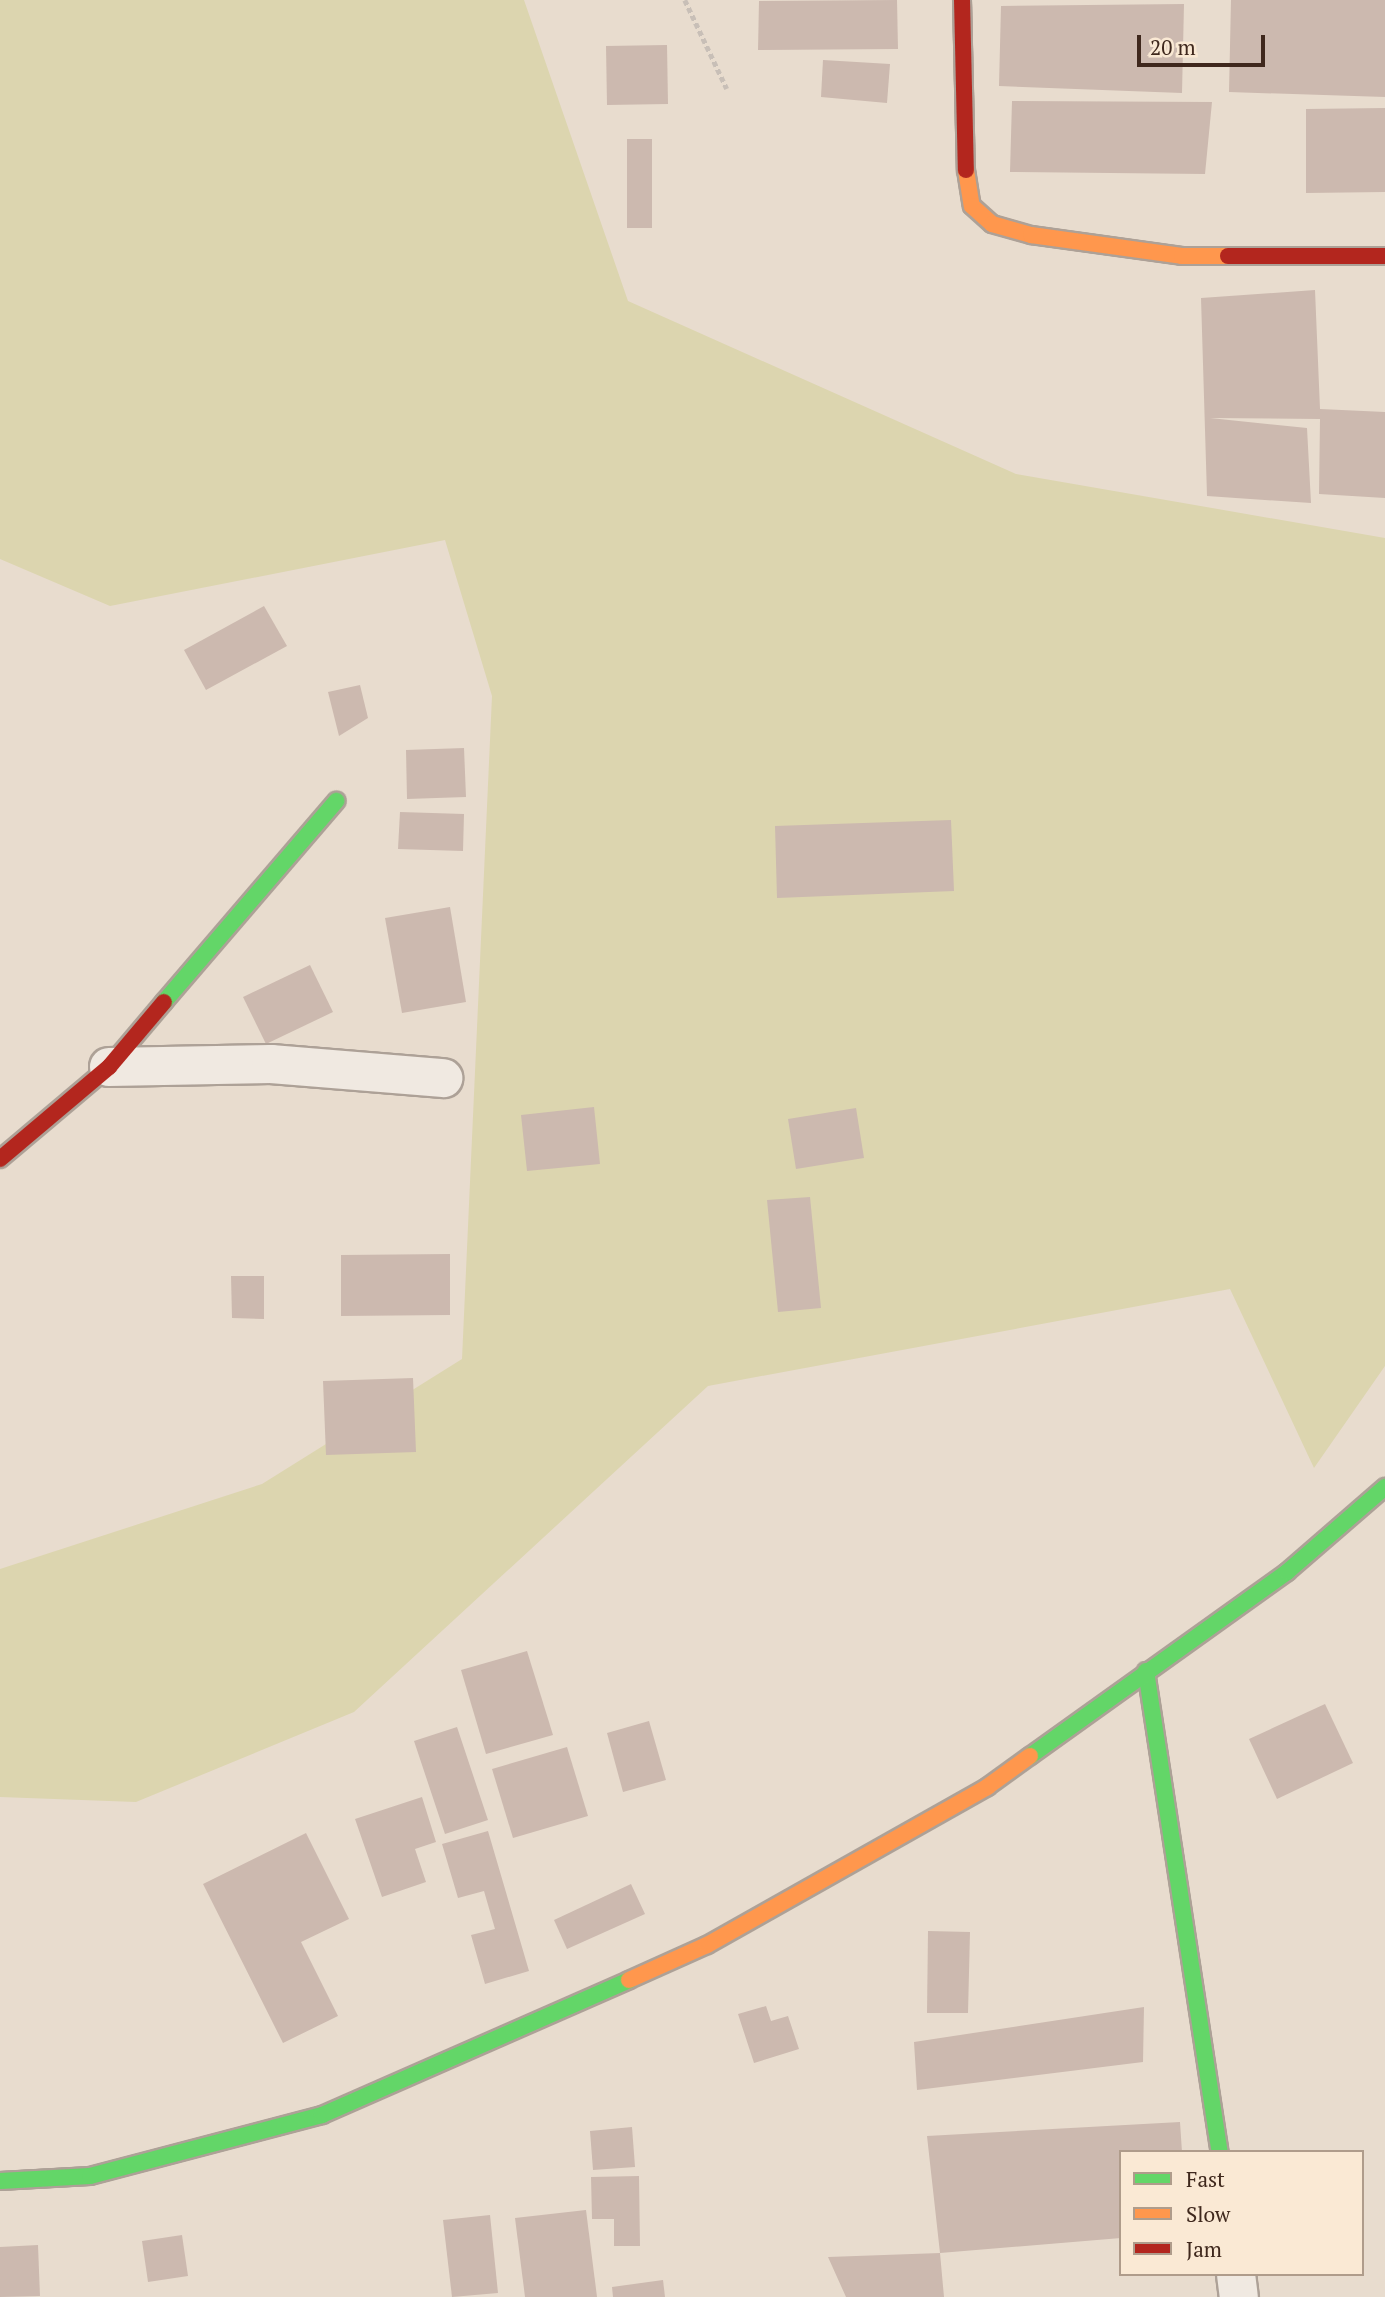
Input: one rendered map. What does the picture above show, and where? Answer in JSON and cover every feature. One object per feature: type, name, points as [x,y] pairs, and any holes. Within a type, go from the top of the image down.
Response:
[{"type":"street","points":[[962,0],[966,185],[972,206],[992,224],[1031,235],[1182,256],[1385,256]]},
{"type":"street","points":[[0,1159],[109,1067],[336,801]]},
{"type":"street","points":[[109,1067],[271,1064],[443,1078]]},
{"type":"street","points":[[0,2181],[90,2176],[229,2142],[322,2115],[707,1945],[987,1787],[1287,1572],[1385,1487]]},
{"type":"street","points":[[1146,1671],[1220,2150]]},
{"type":"street","points":[[1236,2276],[1239,2297]]},
{"type":"path","points":[[685,0],[727,89]]},
{"type":"shaded area","points":[[0,0],[524,0],[628,301],[1016,474],[1385,538],[1385,1366],[1314,1468],[1230,1289],[708,1386],[354,1712],[136,1802],[0,1797],[0,1569],[262,1484],[462,1359],[492,696],[445,540],[110,606],[0,559]]},
{"type":"building","points":[[897,0],[898,49],[758,50],[759,1]]},
{"type":"building","points":[[1231,0],[1385,0],[1385,97],[1229,92]]},
{"type":"building","points":[[1184,4],[1182,93],[999,86],[1001,6]]},
{"type":"building","points":[[667,45],[668,104],[607,105],[606,46]]},
{"type":"building","points":[[823,60],[890,64],[887,103],[821,97]]},
{"type":"building","points":[[1012,101],[1212,102],[1205,174],[1010,172]]},
{"type":"building","points":[[1385,108],[1385,192],[1306,193],[1306,109]]},
{"type":"building","points":[[627,139],[652,139],[652,228],[627,228]]},
{"type":"building","points":[[1315,290],[1320,409],[1385,412],[1385,498],[1319,494],[1320,419],[1210,418],[1307,428],[1311,503],[1207,496],[1201,298]]},
{"type":"building","points":[[264,606],[287,646],[206,690],[184,650]]},
{"type":"building","points":[[360,685],[368,718],[339,736],[328,692]]},
{"type":"building","points":[[464,748],[466,797],[407,799],[406,750]]},
{"type":"building","points":[[400,812],[464,814],[463,851],[398,849]]},
{"type":"building","points":[[951,820],[954,891],[777,898],[775,826]]},
{"type":"building","points":[[450,907],[466,1002],[402,1013],[385,918]]},
{"type":"building","points":[[310,965],[333,1012],[266,1044],[243,997]]},
{"type":"building","points":[[594,1107],[600,1164],[527,1171],[521,1115]]},
{"type":"building","points":[[856,1108],[864,1158],[796,1169],[788,1119]]},
{"type":"building","points":[[810,1197],[821,1308],[778,1312],[767,1200]]},
{"type":"building","points":[[450,1254],[450,1315],[341,1316],[341,1255]]},
{"type":"building","points":[[231,1276],[264,1276],[264,1319],[232,1318]]},
{"type":"building","points":[[413,1378],[416,1452],[326,1455],[323,1381]]},
{"type":"building","points":[[527,1651],[553,1735],[486,1754],[461,1670]]},
{"type":"building","points":[[1325,1704],[1353,1763],[1277,1799],[1249,1739]]},
{"type":"building","points":[[649,1721],[666,1780],[623,1792],[607,1733]]},
{"type":"building","points":[[457,1727],[488,1820],[445,1834],[414,1741]]},
{"type":"building","points":[[567,1747],[588,1816],[513,1838],[492,1769]]},
{"type":"building","points":[[422,1797],[436,1842],[415,1849],[426,1882],[382,1897],[355,1819]]},
{"type":"building","points":[[488,1831],[529,1971],[485,1984],[471,1935],[495,1929],[484,1891],[458,1898],[442,1844]]},
{"type":"building","points":[[306,1833],[349,1919],[301,1942],[338,2016],[283,2043],[203,1884]]},
{"type":"building","points":[[631,1884],[645,1914],[567,1949],[554,1920]]},
{"type":"building","points":[[928,1931],[970,1932],[968,2013],[927,2013]]},
{"type":"building","points":[[766,2006],[771,2021],[788,2016],[799,2049],[754,2063],[738,2014]]},
{"type":"building","points":[[1144,2007],[1143,2062],[917,2090],[914,2042]]},
{"type":"building","points":[[1180,2122],[1182,2150],[1119,2150],[1119,2238],[940,2253],[927,2136]]},
{"type":"building","points":[[632,2127],[635,2167],[593,2170],[590,2131]]},
{"type":"building","points":[[639,2176],[640,2246],[614,2246],[614,2219],[592,2219],[591,2177]]},
{"type":"building","points":[[586,2210],[597,2297],[525,2297],[515,2218]]},
{"type":"building","points":[[490,2215],[498,2293],[452,2297],[443,2220]]},
{"type":"building","points":[[182,2235],[188,2276],[148,2282],[142,2241]]},
{"type":"building","points":[[38,2245],[40,2296],[0,2297],[0,2247]]},
{"type":"building","points":[[940,2253],[944,2297],[846,2297],[828,2257]]},
{"type":"building","points":[[663,2280],[665,2297],[613,2297],[612,2287]]},
{"type":"traffic: fast","points":[[164,1002],[336,801]]},
{"type":"traffic: fast","points":[[1030,1756],[1287,1572],[1385,1487]]},
{"type":"traffic: fast","points":[[1146,1671],[1220,2150]]},
{"type":"traffic: fast","points":[[0,2181],[90,2176],[322,2115],[629,1980]]},
{"type":"traffic: slow","points":[[966,170],[972,206],[992,224],[1031,235],[1182,256],[1228,256]]},
{"type":"traffic: slow","points":[[629,1980],[707,1945],[987,1787],[1030,1756]]},
{"type":"traffic: jam","points":[[962,0],[966,170]]},
{"type":"traffic: jam","points":[[1228,256],[1385,256]]},
{"type":"traffic: jam","points":[[0,1159],[109,1067],[164,1002]]}]
